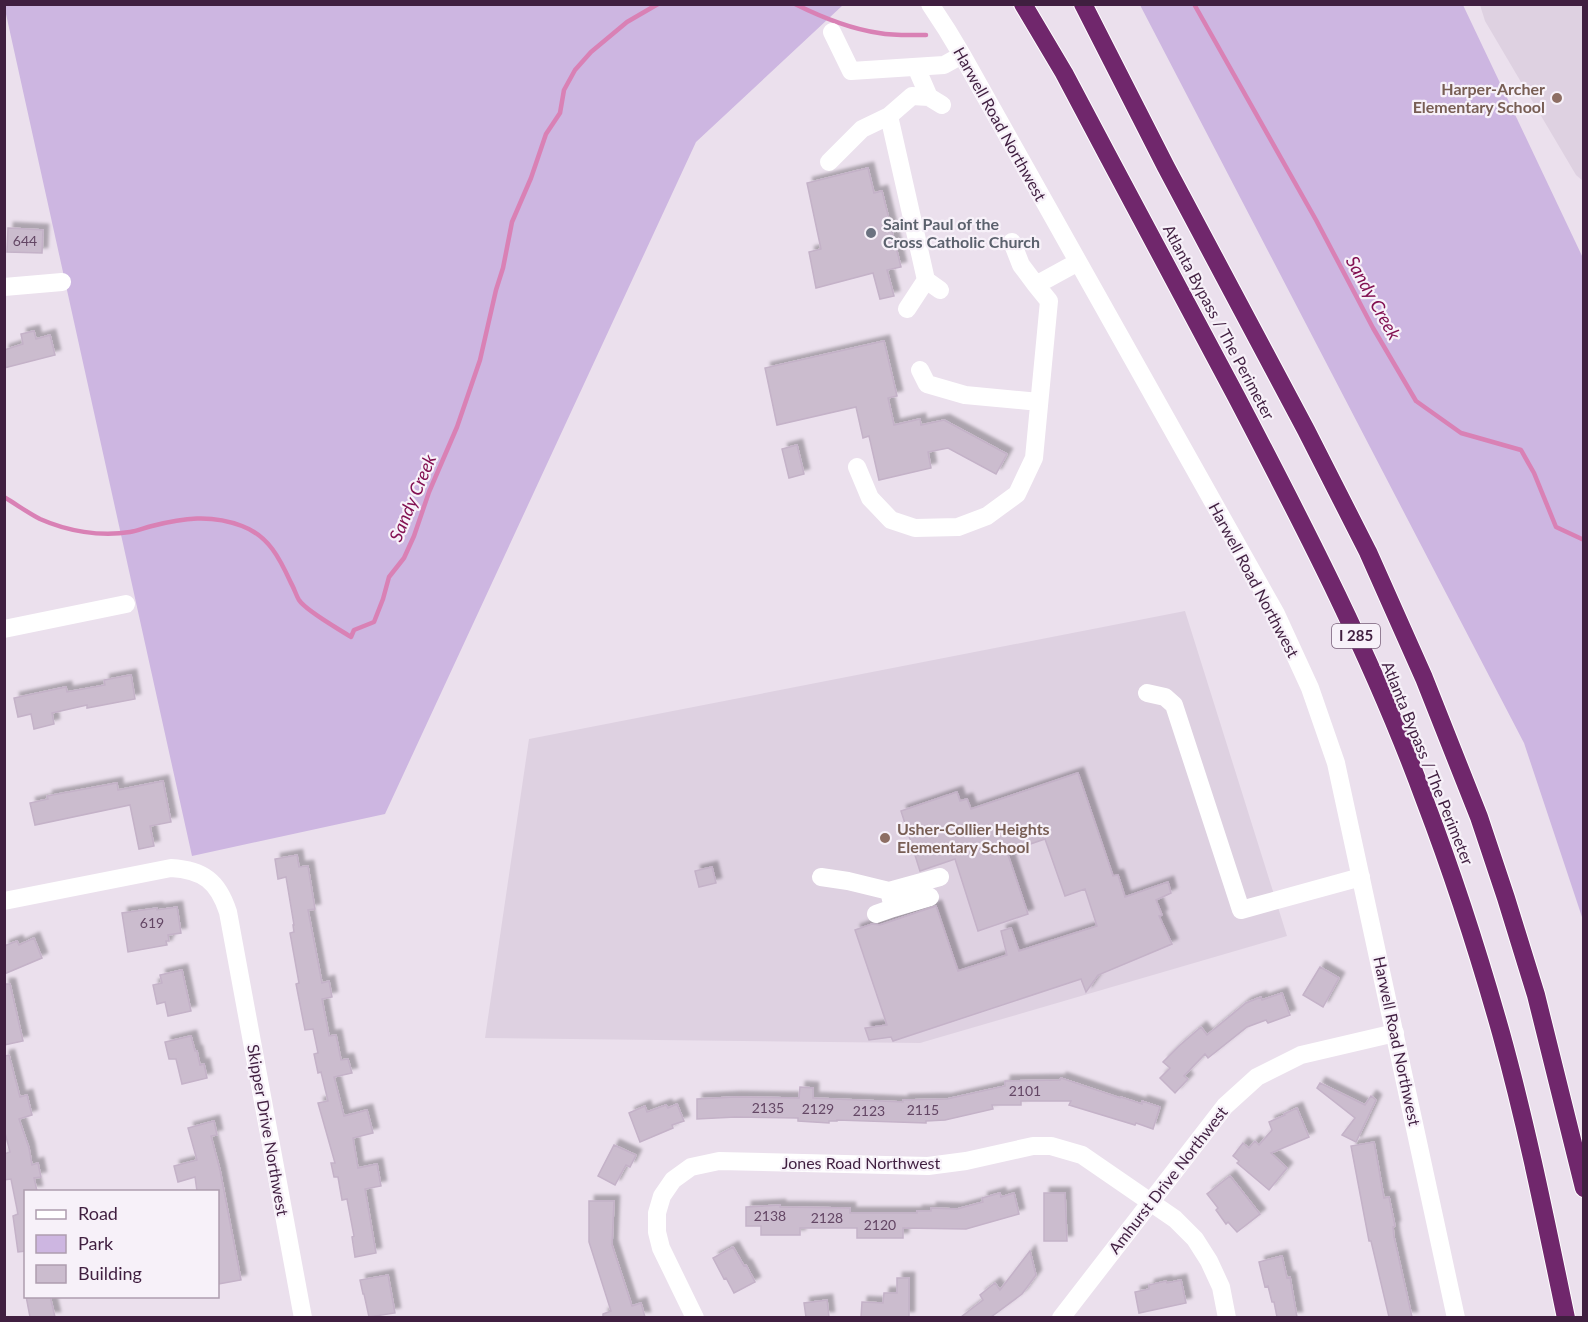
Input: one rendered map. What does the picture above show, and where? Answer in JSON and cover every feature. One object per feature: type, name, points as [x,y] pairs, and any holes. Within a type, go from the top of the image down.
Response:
[{"type":"highway","name":"Atlanta Bypass / The Perimeter","points":[[1023,4],[1064,73],[1297,514],[1354,631],[1395,726],[1456,889],[1501,1034],[1538,1184],[1566,1317]]},
{"type":"highway","name":"Atlanta Bypass / The Perimeter","points":[[1083,4],[1362,542],[1424,678],[1479,817],[1506,898],[1536,995],[1584,1188]]},
{"type":"street","name":"Harwell Road Northwest","points":[[930,4],[962,55],[1276,614],[1310,688],[1336,762],[1456,1317]]},
{"type":"street","points":[[832,32],[851,71],[944,65],[962,55]]},
{"type":"street","points":[[829,162],[862,129],[889,116],[912,96],[936,101],[916,67]]},
{"type":"street","points":[[889,116],[933,285],[907,309]]},
{"type":"street","points":[[856,466],[870,498],[891,520],[915,528],[958,527],[987,516],[1017,494],[1035,458],[1049,301],[1021,265],[1012,242]]},
{"type":"street","points":[[1036,285],[1078,262]]},
{"type":"street","points":[[4,287],[62,282]]},
{"type":"street","points":[[920,370],[927,384],[963,386],[1039,402]]},
{"type":"street","points":[[4,628],[126,604]]},
{"type":"street","points":[[1147,693],[1165,697],[1173,705],[1241,910],[1361,877]]},
{"type":"street","name":"Skipper Drive Northwest","points":[[4,901],[171,868],[187,869],[202,874],[224,897],[303,1317]]},
{"type":"street","points":[[821,877],[848,881],[891,900],[930,897]]},
{"type":"street","points":[[876,914],[891,900],[940,877]]},
{"type":"street","name":"Amhurst Drive Northwest","points":[[1061,1317],[1225,1106],[1257,1077],[1301,1055],[1395,1033]]},
{"type":"street","name":"Jones Road Northwest","points":[[695,1317],[661,1248],[657,1232],[657,1213],[662,1196],[673,1180],[691,1167],[719,1161],[928,1166],[966,1161],[1034,1146],[1051,1146],[1082,1155],[1175,1219],[1195,1239],[1209,1261],[1221,1287],[1227,1317]]},
{"type":"shaded area","name":"Harper-Archer Elementary School","points":[[1480,5],[1583,5],[1583,181],[1576,175],[1485,21]]},
{"type":"shaded area","name":"Usher-Collier Heights Elementary School","points":[[1185,611],[1287,936],[920,1043],[485,1038],[529,739]]},
{"type":"green space","points":[[4,5],[843,5],[696,142],[385,814],[192,856]]},
{"type":"green space","points":[[1140,5],[1463,5],[1583,258],[1583,920],[1524,743]]},
{"type":"building","name":"Saint Paul of the Cross Catholic Church","points":[[868,168],[874,193],[882,191],[901,267],[887,270],[894,296],[880,299],[873,273],[816,288],[809,252],[821,249],[807,183]]},
{"type":"building","points":[[8,228],[43,230],[42,253],[7,252]]},
{"type":"building","points":[[34,331],[36,339],[50,335],[55,355],[4,368],[4,350],[23,344],[21,334]]},
{"type":"building","points":[[884,341],[897,396],[888,398],[894,425],[920,419],[921,425],[944,420],[1007,454],[996,474],[948,448],[928,452],[931,468],[879,480],[869,436],[863,438],[856,407],[777,425],[765,368]]},
{"type":"building","points":[[797,445],[804,474],[789,478],[782,449]]},
{"type":"building","points":[[131,675],[135,699],[87,708],[87,705],[52,713],[54,724],[34,729],[31,714],[18,717],[14,698],[66,687],[67,692],[105,685],[104,680]]},
{"type":"building","points":[[1078,773],[1113,876],[1118,875],[1125,897],[1168,882],[1171,893],[1156,900],[1162,915],[1159,916],[1172,944],[1098,975],[1086,992],[1081,979],[893,1041],[891,1037],[869,1040],[865,1028],[887,1025],[855,930],[872,924],[880,925],[936,906],[958,971],[1007,955],[1001,931],[1011,928],[1019,951],[1097,926],[1085,889],[1065,896],[1045,839],[1007,852],[1028,914],[978,931],[955,859],[920,871],[901,811],[957,792],[960,801],[967,799],[971,809]]},
{"type":"building","points":[[163,781],[171,822],[150,826],[154,846],[139,849],[130,805],[35,825],[30,803],[48,799],[47,796],[117,783],[118,790]]},
{"type":"building","points":[[297,855],[299,867],[308,866],[315,909],[308,910],[322,983],[329,981],[332,997],[322,999],[329,1036],[336,1035],[341,1060],[348,1059],[352,1073],[334,1077],[344,1116],[367,1110],[373,1133],[353,1138],[358,1168],[377,1164],[381,1186],[365,1189],[376,1253],[355,1257],[352,1237],[354,1236],[347,1199],[342,1200],[338,1177],[334,1177],[331,1163],[335,1163],[318,1103],[328,1101],[314,1054],[318,1053],[313,1029],[305,1030],[296,984],[299,983],[290,933],[294,932],[294,925],[286,877],[278,879],[275,859]]},
{"type":"building","points":[[712,867],[716,883],[699,887],[695,871]]},
{"type":"building","points":[[177,907],[181,933],[168,935],[167,945],[128,952],[122,913]]},
{"type":"building","points":[[34,938],[42,958],[4,974],[4,946],[17,941],[19,945]]},
{"type":"building","points":[[1320,967],[1339,978],[1323,1007],[1303,995]]},
{"type":"building","points":[[182,970],[191,1011],[168,1016],[165,1002],[157,1004],[153,985],[162,983],[160,975]]},
{"type":"building","points":[[4,984],[10,984],[23,1041],[4,1045]]},
{"type":"building","points":[[1282,993],[1290,1015],[1247,1027],[1208,1058],[1205,1054],[1184,1076],[1188,1079],[1175,1093],[1160,1078],[1170,1068],[1163,1062],[1201,1027],[1207,1035],[1246,1003]]},
{"type":"building","points":[[191,1036],[200,1065],[204,1064],[207,1078],[182,1084],[176,1059],[169,1059],[165,1042]]},
{"type":"building","points":[[9,1055],[20,1097],[27,1095],[32,1115],[19,1119],[32,1165],[38,1163],[41,1177],[34,1178],[37,1190],[24,1190],[24,1251],[18,1252],[13,1216],[18,1214],[11,1179],[4,1180],[4,1154],[10,1152],[4,1129],[4,1056]]},
{"type":"building","points":[[1061,1078],[1120,1098],[1142,1104],[1142,1101],[1160,1107],[1153,1129],[1069,1105],[1071,1101],[1021,1101],[1021,1105],[992,1105],[993,1109],[945,1120],[926,1121],[926,1123],[837,1120],[829,1121],[829,1123],[798,1121],[798,1118],[697,1119],[697,1099],[799,1098],[800,1087],[813,1088],[813,1098],[903,1102],[903,1100],[947,1099],[1005,1086],[1005,1081],[1060,1080]]},
{"type":"building","points":[[1320,1083],[1365,1105],[1371,1096],[1376,1100],[1356,1142],[1342,1135],[1355,1118],[1317,1088]]},
{"type":"building","points":[[677,1104],[684,1121],[640,1142],[629,1113],[645,1106],[647,1112],[666,1105],[668,1108]]},
{"type":"building","points":[[1297,1108],[1309,1137],[1271,1153],[1287,1168],[1269,1190],[1237,1163],[1239,1161],[1233,1156],[1243,1143],[1249,1148],[1255,1141],[1259,1145],[1272,1130],[1269,1122]]},
{"type":"building","points":[[214,1121],[217,1135],[211,1136],[220,1170],[241,1280],[219,1284],[219,1190],[197,1190],[195,1177],[178,1182],[174,1166],[197,1160],[188,1128]]},
{"type":"building","points":[[1374,1142],[1384,1198],[1389,1197],[1395,1226],[1393,1227],[1394,1237],[1412,1317],[1389,1317],[1371,1241],[1369,1241],[1351,1146]]},
{"type":"building","points":[[614,1145],[636,1155],[630,1167],[626,1165],[615,1185],[598,1176]]},
{"type":"building","points":[[1230,1176],[1260,1214],[1237,1232],[1228,1222],[1226,1224],[1216,1210],[1218,1208],[1207,1194]]},
{"type":"building","points":[[1000,1193],[1001,1197],[1014,1193],[1019,1214],[966,1229],[903,1228],[903,1238],[857,1238],[857,1228],[800,1228],[800,1235],[761,1235],[761,1226],[746,1226],[746,1207],[780,1205],[780,1207],[850,1208],[850,1213],[917,1213],[917,1211],[931,1211],[931,1208],[957,1209],[983,1202],[982,1198]]},
{"type":"building","points":[[1044,1193],[1065,1193],[1067,1241],[1044,1241]]},
{"type":"building","points":[[589,1201],[614,1201],[612,1245],[632,1306],[641,1303],[645,1317],[603,1317],[603,1314],[611,1311],[589,1242]]},
{"type":"building","points":[[733,1247],[755,1282],[734,1293],[713,1258]]},
{"type":"building","points":[[1030,1251],[1036,1275],[1022,1294],[991,1317],[961,1317],[983,1300],[980,1295],[995,1283],[1000,1290]]},
{"type":"building","points":[[1282,1256],[1287,1278],[1290,1277],[1297,1317],[1277,1317],[1268,1286],[1265,1287],[1259,1262]]},
{"type":"building","points":[[388,1275],[395,1313],[369,1317],[360,1280]]},
{"type":"building","points":[[897,1278],[909,1278],[909,1317],[861,1317],[862,1302],[883,1303],[884,1293],[897,1293]]},
{"type":"building","points":[[1181,1280],[1186,1303],[1139,1313],[1135,1292],[1149,1289],[1149,1285]]},
{"type":"building","points":[[26,1298],[50,1298],[55,1317],[30,1317]]},
{"type":"building","points":[[827,1300],[829,1317],[806,1317],[804,1303]]},
{"type":"waterway","name":"Sandy Creek","points":[[4,497],[40,519],[84,532],[107,534],[133,532],[152,526],[197,518],[231,522],[251,530],[266,542],[282,565],[299,600],[315,614],[351,637],[354,630],[374,622],[389,577],[404,558],[414,536],[429,492],[457,427],[480,360],[512,222],[531,178],[546,134],[560,113],[564,90],[575,70],[591,52],[627,22],[658,4]]},
{"type":"waterway","name":"Sandy Creek","points":[[795,4],[858,29],[891,35],[926,35]]},
{"type":"waterway","name":"Sandy Creek","points":[[1194,4],[1316,220],[1373,328],[1416,401],[1461,433],[1521,450],[1534,473],[1556,527],[1584,540]]},
{"type":"place","name":"Harper-Archer Elementary School","points":[[1557,98]]},
{"type":"place","name":"Saint Paul of the Cross Catholic Church","points":[[871,233]]},
{"type":"place","name":"Usher-Collier Heights Elementary School","points":[[885,838]]}]
